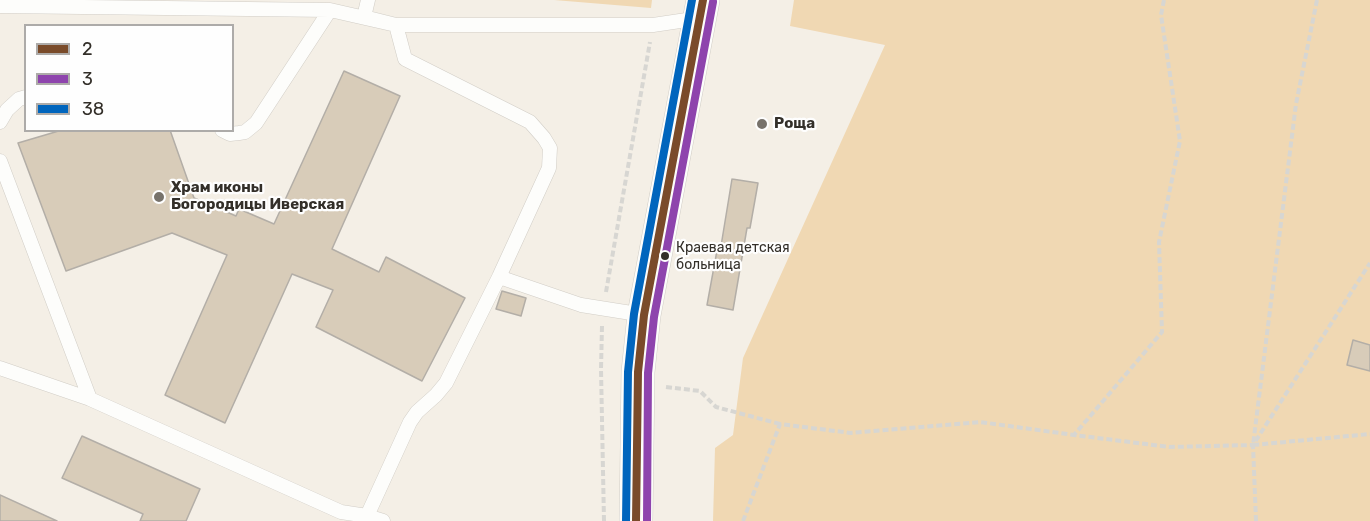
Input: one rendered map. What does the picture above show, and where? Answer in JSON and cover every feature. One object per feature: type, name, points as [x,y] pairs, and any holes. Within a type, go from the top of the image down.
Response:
[{"type":"main road","points":[[636,521],[638,372],[644,315],[701,9]]},
{"type":"lane","points":[[364,17],[368,0]]},
{"type":"lane","points":[[0,6],[330,10],[396,25],[653,25],[701,9]]},
{"type":"lane","points":[[226,132],[230,134],[245,132],[256,123],[330,10]]},
{"type":"lane","points":[[368,516],[410,422],[446,383],[499,277],[549,168],[550,148],[530,122],[405,59],[396,25]]},
{"type":"lane","points":[[0,122],[8,110],[19,99],[24,98]]},
{"type":"lane","points":[[0,161],[90,399]]},
{"type":"lane","points":[[499,277],[581,305],[644,315]]},
{"type":"lane","points":[[0,368],[90,399],[339,516],[368,516],[383,521]]},
{"type":"path","points":[[1074,435],[1162,332],[1159,242],[1180,141],[1161,15],[1164,0]]},
{"type":"path","points":[[1256,521],[1253,445],[1296,104],[1317,0]]},
{"type":"path","points":[[604,521],[601,369],[603,308],[653,25]]},
{"type":"path","points":[[1253,445],[1370,263]]},
{"type":"path","points":[[666,382],[666,388],[700,391],[716,407],[780,424],[850,433],[980,422],[1169,447],[1253,445],[1370,434]]},
{"type":"path","points":[[744,521],[780,424]]},
{"type":"shaded area","points":[[554,0],[652,0],[651,8]]},
{"type":"shaded area","points":[[794,0],[1370,0],[1370,521],[713,521],[715,448],[733,435],[743,358],[885,45],[790,26]]},
{"type":"building","points":[[344,71],[400,96],[332,249],[379,272],[386,257],[465,298],[422,381],[316,327],[333,290],[292,274],[225,423],[165,395],[227,255],[172,233],[66,271],[18,143],[55,132],[171,132],[194,198],[236,216],[239,209],[274,224]]},
{"type":"building","points":[[732,179],[758,183],[750,228],[747,228],[733,310],[707,305],[718,245],[721,246]]},
{"type":"building","points":[[502,291],[526,298],[521,316],[496,309]]},
{"type":"building","points":[[1353,340],[1370,345],[1370,371],[1347,365]]},
{"type":"building","points":[[82,436],[200,489],[186,521],[140,521],[143,514],[62,478]]},
{"type":"building","points":[[0,495],[57,521],[0,521]]},
{"type":"transit line","name":"38","points":[[626,521],[628,372],[634,314],[692,0]]},
{"type":"transit line","name":"2","points":[[636,521],[638,372],[644,315],[703,0]]},
{"type":"transit line","name":"3","points":[[647,521],[648,373],[654,317],[713,2]]},
{"type":"place","name":"Роща","points":[[762,124]]},
{"type":"place","name":"Храм иконы Богородицы Иверская","points":[[159,197]]},
{"type":"place","name":"Краевая детская больница","points":[[665,256]]}]
